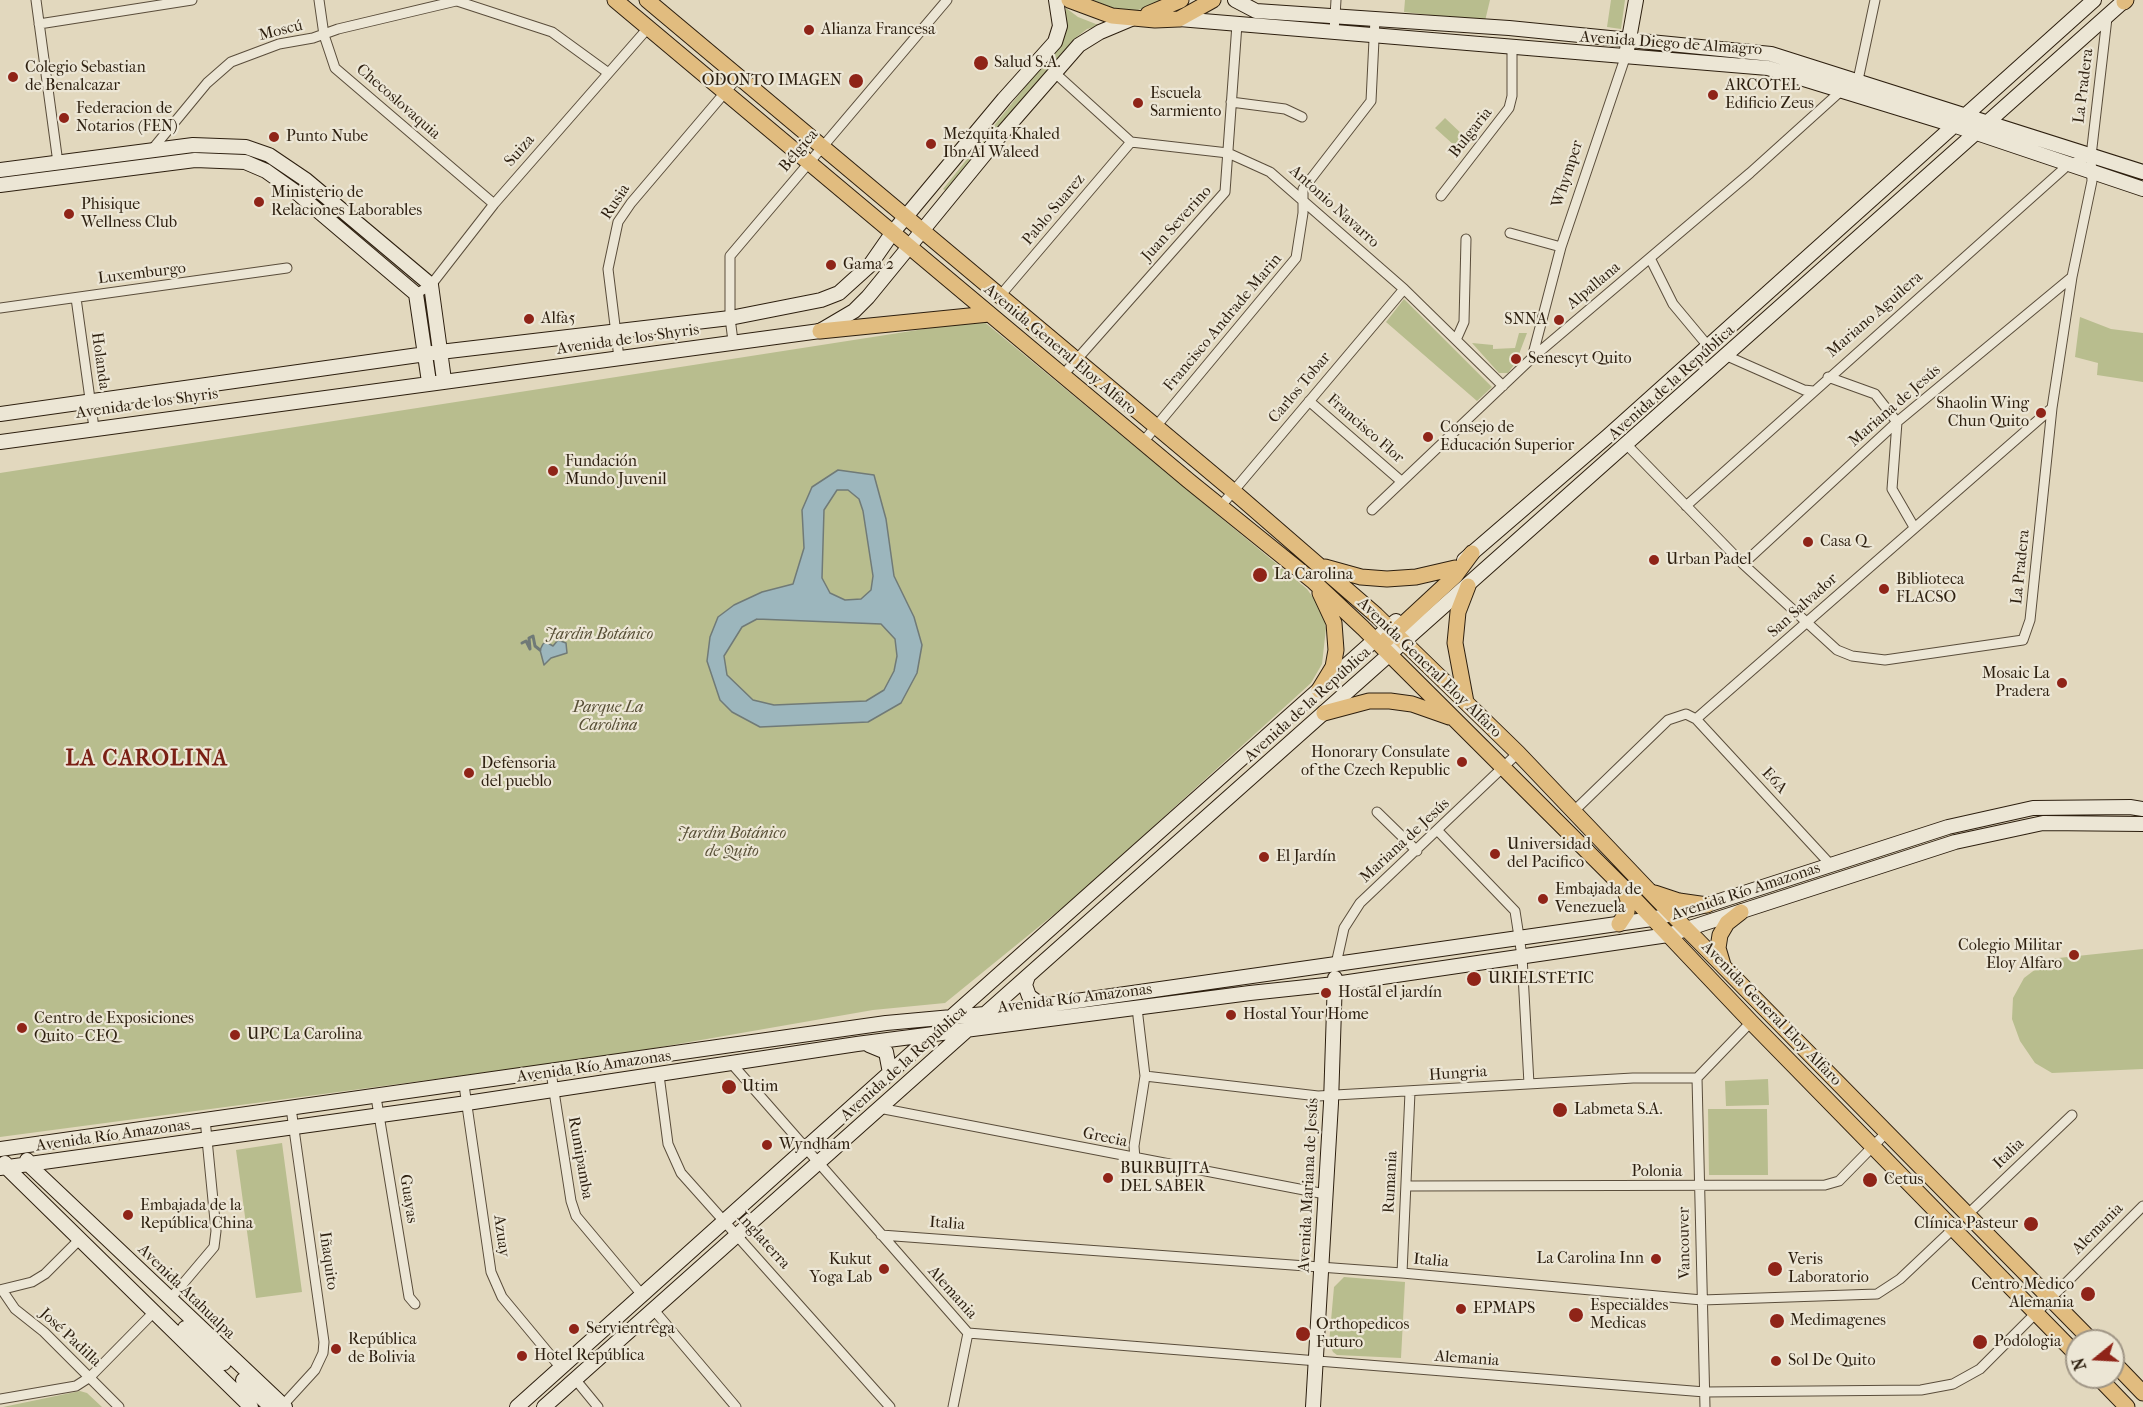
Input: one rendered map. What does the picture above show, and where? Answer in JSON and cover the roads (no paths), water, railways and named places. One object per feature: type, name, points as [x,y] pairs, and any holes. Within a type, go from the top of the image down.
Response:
[{"type":"main road","name":"Avenida General Eloy Alfaro","points":[[615,0],[988,314],[1314,582],[1376,639],[1624,888],[1751,1022],[2065,1343]]},
{"type":"main road","name":"Avenida General Eloy Alfaro","points":[[647,0],[921,232],[1233,491],[1395,634],[1518,753],[1671,914],[1887,1132],[1966,1216],[2080,1329]]},
{"type":"main road","name":"Avenida de los Shyris","points":[[0,414],[440,352],[730,318],[821,300],[839,293],[870,265],[893,232],[1004,99],[1055,42],[1060,26],[1056,0]]},
{"type":"main road","points":[[1069,0],[1097,12],[1131,19],[1179,19],[1213,0]]},
{"type":"main road","points":[[1131,19],[1163,10],[1181,0]]},
{"type":"main road","name":"Avenida Diego de Almagro","points":[[1235,0],[1256,11],[1509,28],[1629,42],[1771,54],[2143,172]]},
{"type":"main road","name":"Whymper","points":[[1625,58],[1636,0]]},
{"type":"main road","name":"Avenida de la República","points":[[1395,634],[1455,568],[2094,0]]},
{"type":"main road","name":"Avenida de la República","points":[[517,1407],[1376,639],[1395,634],[1468,586],[2125,1]]},
{"type":"main road","name":"Avenida de los Shyris","points":[[0,442],[820,330],[854,311],[1055,73],[1089,38],[1131,19]]},
{"type":"main road","name":"Avenida Diego de Almagro","points":[[1179,19],[1625,58],[1768,68],[1976,132],[2092,174],[2143,189]]},
{"type":"main road","points":[[0,170],[193,145],[246,147],[269,155],[306,180],[431,285],[444,380]]},
{"type":"main road","points":[[0,185],[195,160],[245,162],[267,171],[416,294],[429,382]]},
{"type":"main road","points":[[820,330],[988,314]]},
{"type":"main road","points":[[1390,653],[1386,643],[1455,576],[1472,553]]},
{"type":"main road","points":[[1317,565],[1361,577],[1381,579],[1416,577],[1455,568]]},
{"type":"main road","points":[[1314,582],[1334,623],[1336,650],[1333,667],[1319,690]]},
{"type":"main road","points":[[1467,705],[1459,675],[1455,643],[1458,612],[1468,586]]},
{"type":"main road","name":"Avenida de la República","points":[[544,1407],[1390,653]]},
{"type":"main road","points":[[1324,713],[1353,704],[1390,701],[1424,707],[1455,719]]},
{"type":"main road","name":"Avenida Río Amazonas","points":[[1,1149],[464,1085],[886,1023],[985,1014],[1652,919],[1707,905],[1947,827],[2033,808],[2130,807],[2143,809]]},
{"type":"main road","name":"Avenida Río Amazonas","points":[[3,1168],[659,1075],[857,1044],[1335,984],[1668,935],[1954,842],[2043,823],[2143,824]]},
{"type":"main road","points":[[1619,924],[1627,912],[1628,900],[1624,888]]},
{"type":"main road","points":[[1650,891],[1678,901],[1707,905]]},
{"type":"main road","points":[[1723,965],[1718,948],[1720,934],[1727,924],[1741,912]]},
{"type":"main road","name":"Avenida Mariana de Jesús","points":[[1313,1407],[1336,964]]},
{"type":"main road","points":[[1028,976],[1025,985],[1029,996],[1037,1002],[1048,1005]]},
{"type":"main road","points":[[857,1044],[883,1049],[888,1056],[890,1073]]},
{"type":"main road","points":[[24,1145],[28,1164]]},
{"type":"main road","points":[[1,1149],[3,1168],[203,1357],[251,1407]]},
{"type":"main road","name":"Avenida Atahualpa","points":[[28,1164],[230,1356],[279,1406]]},
{"type":"main road","points":[[113,1271],[139,1285],[243,1385],[262,1407]]},
{"type":"main road","name":"Avenida de la República","points":[[530,1407],[578,1364],[607,1328]]},
{"type":"main road","name":"Avenida de la República","points":[[578,1364],[620,1338]]},
{"type":"main road","points":[[230,1356],[243,1385]]},
{"type":"main road","points":[[203,1357],[243,1385],[279,1406]]},
{"type":"main road","points":[[2125,1375],[2143,1395],[2133,1407]]},
{"type":"main road","points":[[2110,1389],[2127,1407]]},
{"type":"street","points":[[36,0],[58,163]]},
{"type":"street","points":[[39,24],[192,0]]},
{"type":"street","name":"Checoslovaquia","points":[[319,0],[324,35],[335,68],[494,204]]},
{"type":"street","name":"Bélgica","points":[[734,341],[730,318],[730,256],[947,0]]},
{"type":"street","points":[[1334,32],[1336,0]]},
{"type":"street","points":[[1858,80],[1875,0]]},
{"type":"street","points":[[455,1],[552,32],[607,72]]},
{"type":"street","name":"Moscú","points":[[151,151],[207,83],[231,62],[279,44],[324,35],[339,29],[455,1]]},
{"type":"street","name":"La Pradera","points":[[1627,445],[1743,564],[1837,650],[1869,659],[1885,660],[2024,640],[2030,620],[2052,408],[2072,277],[2092,174],[2091,156],[2107,18]]},
{"type":"street","name":"Francisco Andrade Marin","points":[[1143,442],[1296,258],[1303,189],[1371,101],[1375,19]]},
{"type":"street","name":"Juan Severino","points":[[1063,375],[1225,192],[1237,24]]},
{"type":"street","name":"Suiza","points":[[416,294],[431,285],[494,204],[607,72],[648,28]]},
{"type":"street","name":"Bulgaria","points":[[1441,195],[1509,108],[1512,96],[1512,48]]},
{"type":"street","name":"Whymper","points":[[1532,358],[1561,247],[1625,58]]},
{"type":"street","points":[[1055,73],[1131,142]]},
{"type":"street","name":"Rusia","points":[[619,358],[608,269],[618,222],[631,203],[739,76]]},
{"type":"street","name":"Alpallana","points":[[1372,510],[1532,358],[1842,90]]},
{"type":"street","points":[[1231,102],[1285,109],[1302,117]]},
{"type":"street","name":"Antonio Navarro","points":[[1131,142],[1228,153],[1270,172],[1404,290],[1503,386]]},
{"type":"street","name":"Pablo Suarez","points":[[999,297],[1131,142]]},
{"type":"street","points":[[146,166],[151,151]]},
{"type":"street","name":"Mariano Aguilera","points":[[1686,506],[2068,165],[2091,156]]},
{"type":"street","points":[[1510,233],[1561,247]]},
{"type":"street","points":[[1455,340],[1464,322],[1466,239]]},
{"type":"street","points":[[1650,258],[1673,304],[1708,345]]},
{"type":"street","name":"Luxemburgo","points":[[0,308],[287,268]]},
{"type":"street","name":"Mariana de Jesús","points":[[1743,564],[1897,422],[2072,277]]},
{"type":"street","name":"Carlos Tobar","points":[[1220,507],[1404,290]]},
{"type":"street","name":"Holanda","points":[[76,298],[94,428]]},
{"type":"street","points":[[1727,356],[1804,390],[1813,391]]},
{"type":"street","points":[[1828,377],[1875,394],[1897,422],[1892,489],[1914,527]]},
{"type":"street","name":"Francisco Flor","points":[[1309,400],[1401,481]]},
{"type":"street","name":"San Salvador","points":[[1696,719],[2052,408]]},
{"type":"street","points":[[1574,811],[1668,720],[1681,714],[1696,719]]},
{"type":"street","name":"E6A","points":[[1696,719],[1830,864]]},
{"type":"street","name":"Mariana de Jesús","points":[[1336,964],[1340,940],[1350,915],[1518,753]]},
{"type":"street","points":[[1377,812],[1417,851]]},
{"type":"street","points":[[1438,831],[1512,906],[1521,937],[1529,1083]]},
{"type":"street","points":[[1135,1159],[1134,1146],[1145,1076],[1137,1008]]},
{"type":"street","points":[[1697,1078],[1751,1022]]},
{"type":"street","name":"Alemania","points":[[732,1064],[969,1333],[1316,1363],[1705,1392],[1921,1390],[1953,1384],[1980,1369],[2143,1206]]},
{"type":"street","name":"Rumipamba","points":[[551,1072],[576,1216],[643,1296]]},
{"type":"street","name":"Inglaterra","points":[[659,1075],[668,1144],[681,1173],[890,1407]]},
{"type":"street","name":"Hungria","points":[[1145,1076],[1331,1095],[1529,1083],[1697,1078]]},
{"type":"street","name":"Vancouver","points":[[1697,1078],[1705,1407]]},
{"type":"street","name":"Azuay","points":[[464,1085],[491,1272],[502,1297],[561,1368]]},
{"type":"street","name":"Rumania","points":[[1402,1274],[1410,1092]]},
{"type":"street","name":"Guayas","points":[[376,1097],[409,1297],[415,1304]]},
{"type":"street","name":"Iñaquito","points":[[279,1406],[315,1370],[323,1353],[324,1342],[291,1108]]},
{"type":"street","name":"Grecia","points":[[879,1108],[1325,1194]]},
{"type":"street","name":"Italia","points":[[1966,1216],[2072,1115]]},
{"type":"street","points":[[170,1299],[214,1247],[216,1231],[205,1119]]},
{"type":"street","name":"Polonia","points":[[1406,1186],[1699,1187],[1833,1184],[1887,1132]]},
{"type":"street","name":"Italia","points":[[881,1235],[1321,1267],[1702,1300],[1876,1294],[1900,1280],[1954,1228]]},
{"type":"street","points":[[1,1290],[26,1285],[39,1278],[80,1239]]},
{"type":"street","name":"José Padilla","points":[[1,1290],[15,1309],[44,1332],[119,1407]]},
{"type":"street","points":[[653,1309],[736,1407]]},
{"type":"street","points":[[0,1399],[67,1388],[90,1377],[155,1311]]},
{"type":"street","points":[[953,1407],[969,1333]]},
{"type":"street","points":[[575,1380],[598,1407]]},
{"type":"water","points":[[838,470],[874,475],[886,519],[894,576],[914,617],[922,645],[917,673],[901,703],[868,722],[760,727],[732,712],[720,700],[707,661],[710,637],[718,617],[734,605],[762,592],[793,584],[804,548],[802,510],[812,487]],"holes":[[[837,490],[848,490],[859,499],[863,511],[873,576],[871,590],[861,599],[845,600],[830,593],[822,578],[824,510]],[[757,619],[881,624],[895,639],[897,656],[894,671],[884,690],[866,701],[774,705],[753,700],[727,675],[724,656],[742,627]]]},
{"type":"water","points":[[558,640],[566,643],[567,653],[551,658],[544,665],[540,650],[543,644],[546,642],[553,646]]},
{"type":"waterway","points":[[522,643],[526,641],[530,649],[529,638],[533,636],[535,646],[540,650]]},
{"type":"place","name":"Alianza Francesa","points":[[809,30]]},
{"type":"place","name":"Salud S.A.","points":[[981,63]]},
{"type":"place","name":"Colegio Sebastian de Benalcazar","points":[[13,77]]},
{"type":"place","name":"ODONTO IMAGEN","points":[[856,81]]},
{"type":"place","name":"ARCOTEL Edificio Zeus","points":[[1713,95]]},
{"type":"place","name":"Escuela Sarmiento","points":[[1138,103]]},
{"type":"place","name":"Federacion de Notarios (FEN)","points":[[64,118]]},
{"type":"place","name":"Punto Nube","points":[[274,137]]},
{"type":"place","name":"Mezquita Khaled Ibn Al Waleed","points":[[931,144]]},
{"type":"place","name":"Ministerio de Relaciones Laborables","points":[[259,202]]},
{"type":"place","name":"Phisique Wellness Club","points":[[69,214]]},
{"type":"place","name":"Gama 2","points":[[831,265]]},
{"type":"place","name":"Alfa5","points":[[529,319]]},
{"type":"place","name":"SNNA","points":[[1559,320]]},
{"type":"place","name":"Senescyt Quito","points":[[1516,359]]},
{"type":"place","name":"Shaolin Wing Chun Quito","points":[[2041,413]]},
{"type":"place","name":"Consejo de Educación Superior","points":[[1428,437]]},
{"type":"place","name":"Fundación Mundo Juvenil","points":[[553,471]]},
{"type":"place","name":"Casa Q","points":[[1808,542]]},
{"type":"place","name":"Urban Padel","points":[[1654,560]]},
{"type":"place","name":"La Carolina","points":[[1260,575]]},
{"type":"place","name":"Biblioteca FLACSO","points":[[1884,589]]},
{"type":"place","name":"Mosaic La Pradera","points":[[2062,683]]},
{"type":"place","name":"Honorary Consulate of the Czech Republic","points":[[1462,762]]},
{"type":"place","name":"Defensoria del pueblo","points":[[469,773]]},
{"type":"place","name":"Universidad del Pacifico","points":[[1495,854]]},
{"type":"place","name":"El Jardín","points":[[1264,857]]},
{"type":"place","name":"Embajada de Venezuela","points":[[1543,899]]},
{"type":"place","name":"Colegio Militar Eloy Alfaro","points":[[2074,955]]},
{"type":"place","name":"URIELSTETIC","points":[[1474,979]]},
{"type":"place","name":"Hostal el jardín","points":[[1326,993]]},
{"type":"place","name":"Hostal Your Home","points":[[1231,1015]]},
{"type":"place","name":"Centro de Exposiciones Quito - CEQ","points":[[22,1028]]},
{"type":"place","name":"UPC La Carolina","points":[[235,1035]]},
{"type":"place","name":"Utim","points":[[729,1087]]},
{"type":"place","name":"Labmeta S.A.","points":[[1560,1110]]},
{"type":"place","name":"Wyndham","points":[[767,1145]]},
{"type":"place","name":"BURBUJITA DEL SABER","points":[[1108,1178]]},
{"type":"place","name":"Cetus","points":[[1870,1180]]},
{"type":"place","name":"Embajada de la República China","points":[[128,1215]]},
{"type":"place","name":"Clínica Pasteur","points":[[2031,1224]]},
{"type":"place","name":"La Carolina Inn","points":[[1656,1259]]},
{"type":"place","name":"Kukut Yoga Lab","points":[[884,1269]]},
{"type":"place","name":"Veris Laboratorio","points":[[1775,1269]]},
{"type":"place","name":"Centro Medico Alemania","points":[[2088,1294]]},
{"type":"place","name":"EPMAPS","points":[[1461,1309]]},
{"type":"place","name":"Especialdes Medicas","points":[[1576,1315]]},
{"type":"place","name":"Medimagenes","points":[[1777,1321]]},
{"type":"place","name":"Servientrega","points":[[574,1329]]},
{"type":"place","name":"Orthopedicos Futuro","points":[[1303,1334]]},
{"type":"place","name":"Podologia","points":[[1980,1342]]},
{"type":"place","name":"República de Bolivia","points":[[336,1349]]},
{"type":"place","name":"Hotel República","points":[[522,1356]]},
{"type":"place","name":"Sol De Quito","points":[[1776,1361]]},
{"type":"district","name":"LA CAROLINA","points":[[147,760]]},
{"type":"park label","name":"Jardin Botánico","points":[[599,635]]},
{"type":"park label","name":"Parque La Carolina","points":[[608,717]]},
{"type":"park label","name":"Jardin Botánico de Quito","points":[[732,843]]}]
